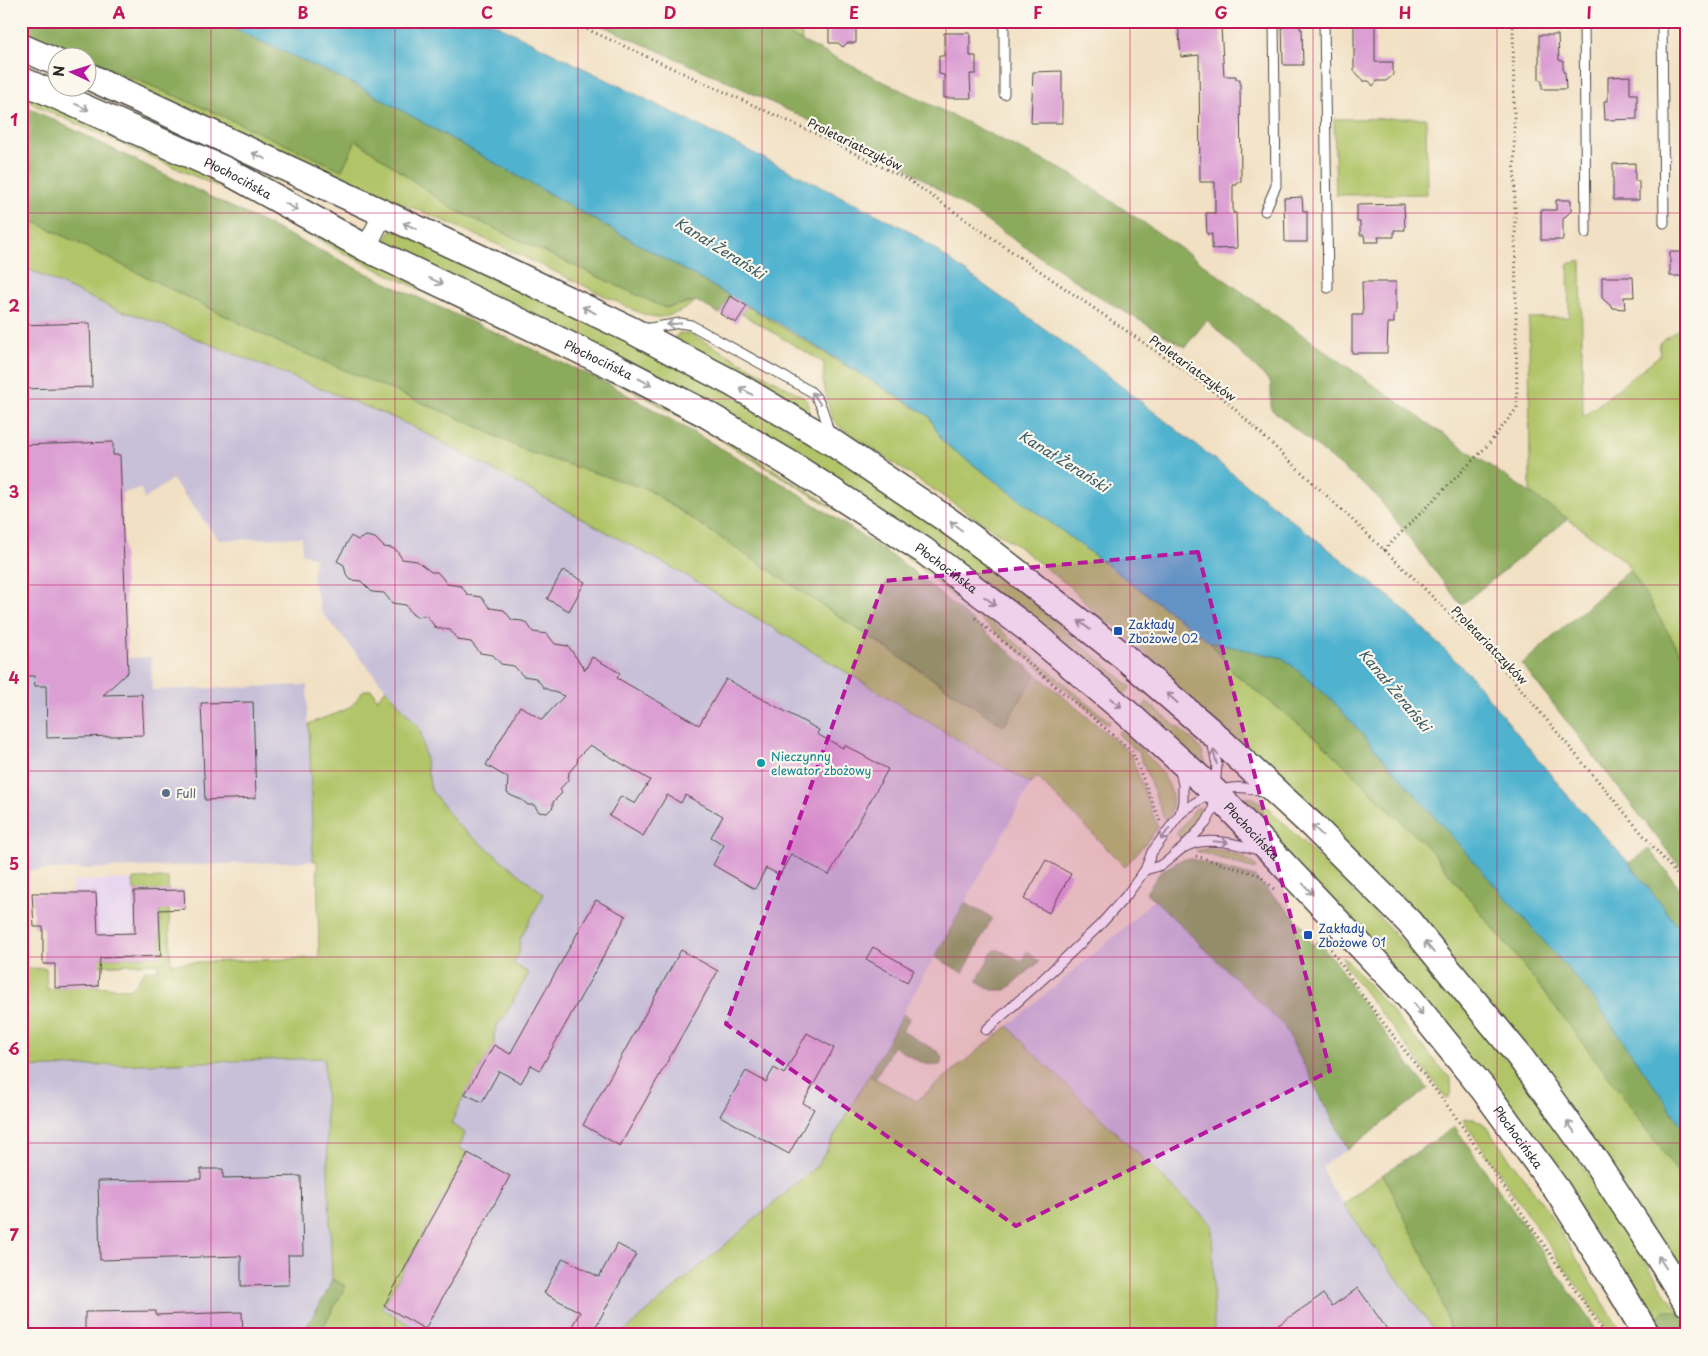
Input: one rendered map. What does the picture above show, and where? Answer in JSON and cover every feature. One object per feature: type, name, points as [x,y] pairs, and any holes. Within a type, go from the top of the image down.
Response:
[{"type":"main road","points":[[21,47],[48,59]]},
{"type":"main road","name":"Płochocińska","points":[[21,80],[227,172],[366,248],[617,368],[706,414],[790,464],[923,550],[1028,629],[1126,712],[1215,792],[1408,996],[1484,1090],[1557,1190],[1621,1291],[1646,1335]]},
{"type":"main road","points":[[98,81],[508,271],[633,331],[734,384],[833,443],[946,518],[995,555],[1122,655],[1209,730],[1282,798],[1409,922],[1520,1057],[1594,1159],[1666,1267],[1687,1304]]},
{"type":"street","points":[[366,248],[383,214]]},
{"type":"lane","points":[[1004,21],[1004,94]]},
{"type":"lane","points":[[1265,211],[1276,186],[1274,21]]},
{"type":"lane","points":[[1324,21],[1328,288]]},
{"type":"lane","points":[[1584,21],[1586,233]]},
{"type":"lane","points":[[1662,21],[1664,222]]},
{"type":"lane","points":[[1145,870],[1163,864],[1183,847],[1206,823],[1212,810],[1217,765],[1209,730]]},
{"type":"lane","points":[[1176,756],[1184,785],[1184,802],[1180,814]]},
{"type":"lane","points":[[986,1030],[1100,925],[1126,896],[1145,870],[1152,852],[1180,814],[1199,798],[1215,792],[1245,787],[1282,798]]},
{"type":"lane","points":[[1183,847],[1201,842],[1226,842],[1279,858]]},
{"type":"path","name":"Proletariatczyków","points":[[569,21],[810,131],[910,181],[1222,397],[1384,550],[1509,675],[1687,887]]},
{"type":"path","points":[[1384,550],[1488,446],[1518,408],[1513,21]]},
{"type":"path","points":[[972,616],[1132,751],[1162,826]]},
{"type":"path","points":[[1193,856],[1259,874],[1278,893]]},
{"type":"path","points":[[1327,944],[1362,995],[1453,1113],[1606,1335]]},
{"type":"highlighted area","points":[[1198,552],[1330,1071],[1016,1226],[726,1024],[884,581]]},
{"type":"shaded area","points":[[21,266],[115,309],[142,317],[418,429],[689,577],[1031,784],[818,1165],[620,1335],[426,1335],[382,1308],[468,1153],[459,1148],[451,1124],[465,1094],[494,1046],[494,1033],[497,1025],[503,1019],[529,973],[512,965],[519,953],[520,939],[544,894],[459,826],[431,790],[420,729],[322,613],[312,579],[315,558],[302,553],[302,537],[219,540],[172,479],[144,500],[141,488],[121,494],[127,658],[151,657],[152,690],[307,685],[313,861],[21,871]]},
{"type":"shaded area","points":[[168,878],[171,963],[75,967],[72,881]]},
{"type":"shaded area","points":[[1154,899],[1283,1025],[1348,1149],[1322,1166],[1329,1184],[1438,1335],[1214,1335],[1212,1225],[1030,1050],[1008,1026],[1124,928]]},
{"type":"shaded area","points":[[324,1057],[332,1279],[328,1290],[302,1335],[21,1335],[21,1068]]},
{"type":"green space","points":[[21,21],[217,21],[360,87],[730,296],[720,314],[696,301],[665,308],[455,210],[356,140],[342,170],[98,63],[98,48],[62,48],[21,31]]},
{"type":"green space","points":[[591,21],[761,21],[1073,175],[1156,231],[1430,425],[1568,519],[1461,605],[1376,495],[1271,409],[1271,383],[1207,320],[1185,347],[1103,299],[899,163],[722,79]]},
{"type":"green space","points":[[761,21],[801,21],[802,42]]},
{"type":"green space","points":[[98,63],[342,170],[356,140],[455,210],[665,308],[696,301],[671,315],[654,317],[638,312],[446,222],[328,176],[98,68]]},
{"type":"green space","points":[[21,91],[223,182],[701,424],[915,558],[1110,722],[1108,725],[913,562],[856,522],[714,436],[601,375],[339,251],[232,193],[21,99]]},
{"type":"green space","points":[[21,104],[397,288],[607,383],[792,489],[904,564],[1036,674],[1004,726],[647,489],[528,452],[468,422],[278,342],[21,215]]},
{"type":"green space","points":[[1426,118],[1427,194],[1336,195],[1334,119]]},
{"type":"green space","points":[[21,215],[278,342],[468,422],[528,452],[647,489],[1004,726],[1036,674],[1130,753],[1158,828],[1125,867],[1037,777],[1031,784],[689,577],[418,429],[142,317],[115,309],[21,266]]},
{"type":"green space","points":[[391,231],[397,231],[692,372],[817,445],[988,562],[1131,687],[1122,697],[936,547],[388,248],[386,238]]},
{"type":"green space","points":[[1581,261],[1583,417],[1660,355],[1659,343],[1687,323],[1687,664],[1625,561],[1530,494],[1529,318],[1569,317],[1568,264]]},
{"type":"green space","points":[[747,306],[929,416],[943,442],[1210,642],[1234,673],[1320,741],[1431,851],[1528,971],[1630,1105],[1687,1186],[1687,1284],[1545,1074],[1166,679],[1169,675],[1111,622],[1107,625],[1069,586],[1016,545],[841,428],[833,420],[829,409],[823,381],[824,363],[742,314]]},
{"type":"green space","points":[[679,333],[691,334],[802,396],[810,409],[809,414],[677,342],[675,337]]},
{"type":"green space","points":[[1630,569],[1687,664],[1687,876],[1522,664]]},
{"type":"green space","points":[[1210,642],[1283,658],[1332,700],[1419,798],[1591,995],[1687,1133],[1687,1186],[1630,1105],[1528,971],[1431,851],[1320,741],[1234,673]]},
{"type":"green space","points":[[386,689],[420,729],[431,790],[459,826],[544,894],[520,939],[519,953],[513,964],[529,973],[503,1019],[497,1025],[494,1033],[494,1045],[465,1094],[451,1123],[465,1133],[459,1148],[468,1153],[382,1308],[426,1335],[319,1335],[345,1286],[332,1279],[324,1058],[21,1068],[21,969],[46,968],[47,989],[84,985],[129,989],[137,982],[145,970],[158,970],[158,963],[75,967],[75,959],[161,956],[159,891],[134,891],[133,879],[168,878],[171,963],[319,958],[317,861],[313,861],[309,724],[346,709],[353,704],[364,690],[372,690],[377,699]]},
{"type":"green space","points":[[1147,702],[1195,742],[1201,750],[1208,768],[1204,771],[1138,712]]},
{"type":"green space","points":[[1121,730],[1161,771],[1168,783],[1172,796],[1172,809],[1166,823],[1139,753],[1118,734]]},
{"type":"green space","points":[[1240,797],[1253,798],[1264,804],[1374,912],[1471,1014],[1543,1106],[1683,1319],[1679,1315],[1652,1323],[1609,1250],[1235,799]]},
{"type":"green space","points":[[1199,807],[1205,811],[1204,816],[1183,839],[1176,834],[1194,810]]},
{"type":"green space","points":[[1205,849],[1233,853],[1257,867],[1254,869],[1196,851]]},
{"type":"green space","points":[[1649,849],[1687,897],[1687,938],[1629,863]]},
{"type":"green space","points":[[1183,859],[1192,859],[1255,877],[1304,927],[1300,931],[1313,945],[1317,941],[1338,965],[1356,995],[1428,1089],[1348,1149],[1283,1025],[1146,893],[1161,871]]},
{"type":"green space","points":[[965,903],[992,918],[963,973],[935,957]]},
{"type":"green space","points":[[995,950],[999,950],[1022,961],[1027,951],[1039,962],[1006,990],[992,990],[977,981]]},
{"type":"green space","points":[[1343,956],[1450,1078],[1452,1089],[1447,1099],[1345,966]]},
{"type":"green space","points":[[903,1014],[910,1018],[902,1031],[938,1052],[943,1059],[940,1065],[927,1064],[915,1060],[893,1046],[875,1079],[869,1075]]},
{"type":"green space","points":[[1008,1026],[1030,1050],[1212,1225],[1214,1335],[620,1335],[818,1165],[869,1075],[916,1101]]},
{"type":"green space","points":[[1475,1119],[1484,1124],[1546,1208],[1623,1335],[1611,1335],[1463,1120]]},
{"type":"green space","points":[[1455,1127],[1600,1335],[1452,1335],[1433,1275],[1383,1174]]},
{"type":"green space","points":[[1383,1174],[1433,1275],[1452,1335],[1438,1335],[1343,1204]]},
{"type":"green space","points":[[332,1279],[346,1286],[319,1335],[302,1335],[328,1290]]},
{"type":"green space","points":[[1664,1310],[1674,1312],[1681,1317],[1686,1325],[1687,1335],[1658,1335],[1652,1323]]},
{"type":"water","name":"Kanał Żerański","points":[[217,21],[489,21],[908,230],[1089,361],[1397,603],[1469,674],[1568,796],[1629,863],[1687,938],[1687,1133],[1591,995],[1332,700],[1283,658],[1210,642],[943,442],[929,416],[780,324],[360,87]]},
{"type":"building","points":[[829,21],[856,21],[856,43],[847,43],[843,47],[838,43],[829,43]]},
{"type":"building","points":[[1178,21],[1203,21],[1204,26],[1212,25],[1212,29],[1221,28],[1224,76],[1236,76],[1236,79],[1240,79],[1241,182],[1236,182],[1237,185],[1233,185],[1233,213],[1236,213],[1237,248],[1212,249],[1212,234],[1207,234],[1206,213],[1215,213],[1215,182],[1200,182],[1199,55],[1181,57]]},
{"type":"building","points":[[1282,21],[1300,21],[1303,65],[1283,65]]},
{"type":"building","points":[[1354,21],[1375,21],[1375,62],[1393,62],[1393,75],[1386,81],[1377,81],[1373,86],[1369,81],[1363,81],[1354,70]]},
{"type":"building","points":[[944,33],[970,33],[970,56],[976,56],[976,74],[970,74],[971,98],[944,98],[944,75],[939,74],[939,56],[944,56]]},
{"type":"building","points":[[1539,35],[1558,35],[1559,60],[1563,61],[1566,89],[1542,89],[1542,80],[1539,80]]},
{"type":"building","points":[[1062,71],[1062,123],[1031,123],[1033,72]]},
{"type":"building","points":[[1630,76],[1630,94],[1637,94],[1637,119],[1605,120],[1604,101],[1608,101],[1608,77]]},
{"type":"building","points":[[1635,163],[1635,181],[1639,181],[1639,200],[1613,200],[1613,164]]},
{"type":"building","points":[[1302,197],[1303,211],[1307,211],[1307,242],[1285,242],[1284,198]]},
{"type":"building","points":[[1556,200],[1571,200],[1571,211],[1563,219],[1563,240],[1541,240],[1541,210],[1556,210]]},
{"type":"building","points":[[1404,204],[1405,230],[1394,230],[1394,237],[1378,237],[1379,242],[1365,242],[1364,235],[1360,235],[1360,222],[1357,222],[1357,205]]},
{"type":"building","points":[[1670,252],[1687,252],[1687,276],[1670,276]]},
{"type":"building","points":[[1602,277],[1633,277],[1634,297],[1624,297],[1625,309],[1613,308],[1602,298]]},
{"type":"building","points":[[1362,282],[1396,282],[1396,314],[1394,314],[1394,323],[1388,323],[1387,353],[1352,353],[1352,315],[1363,315]]},
{"type":"building","points":[[730,296],[747,306],[736,323],[720,314]]},
{"type":"building","points":[[90,323],[92,387],[21,389],[21,325]]},
{"type":"building","points":[[113,442],[113,455],[120,455],[128,672],[103,695],[142,694],[144,735],[47,738],[46,686],[35,686],[34,676],[21,676],[21,445]]},
{"type":"building","points":[[351,536],[358,540],[366,536],[375,538],[384,547],[397,551],[402,559],[417,561],[431,572],[437,572],[447,584],[461,586],[468,595],[481,597],[490,608],[504,610],[512,620],[527,623],[533,632],[547,634],[555,644],[568,646],[585,670],[592,657],[620,673],[617,678],[699,725],[726,679],[819,730],[817,734],[843,748],[844,745],[888,769],[829,875],[791,854],[780,875],[766,868],[755,889],[713,865],[724,845],[711,837],[723,816],[685,795],[681,803],[667,795],[643,836],[609,816],[621,796],[635,804],[650,780],[590,745],[578,757],[577,763],[569,772],[568,780],[560,789],[562,793],[553,802],[553,807],[547,813],[539,812],[534,805],[528,805],[507,793],[508,778],[486,765],[520,706],[542,720],[564,696],[544,688],[536,678],[523,676],[514,666],[501,664],[493,655],[480,653],[471,642],[458,640],[450,630],[436,628],[426,615],[417,617],[412,614],[406,605],[392,603],[384,593],[372,592],[361,581],[351,580],[346,574],[344,565],[337,561]]},
{"type":"building","points":[[563,570],[585,582],[569,611],[547,599]]},
{"type":"building","points":[[253,702],[256,798],[205,800],[201,703]]},
{"type":"building","points":[[1046,860],[1071,874],[1049,913],[1024,899]]},
{"type":"building","points":[[184,890],[185,909],[159,910],[161,956],[100,958],[98,986],[55,988],[55,964],[43,964],[43,927],[34,927],[32,893],[96,893],[98,934],[135,933],[134,891]]},
{"type":"building","points":[[596,900],[626,916],[540,1070],[531,1065],[521,1083],[499,1071],[482,1102],[465,1094],[494,1045],[510,1054]]},
{"type":"building","points":[[873,947],[914,970],[907,982],[866,959]]},
{"type":"building","points":[[681,950],[718,971],[620,1146],[583,1125]]},
{"type":"building","points":[[807,1033],[834,1048],[803,1103],[814,1109],[789,1154],[720,1116],[746,1071],[766,1082],[774,1068],[784,1074]]},
{"type":"building","points":[[468,1153],[510,1176],[425,1329],[384,1306]]},
{"type":"building","points":[[201,1169],[223,1169],[223,1178],[301,1176],[303,1255],[288,1255],[289,1285],[241,1286],[241,1256],[100,1260],[98,1181],[201,1179]]},
{"type":"building","points":[[617,1244],[636,1254],[591,1335],[567,1335],[580,1312],[544,1293],[563,1258],[599,1277]]},
{"type":"building","points":[[1358,1288],[1391,1335],[1264,1335],[1323,1294],[1332,1306]]},
{"type":"building","points":[[156,1311],[156,1315],[242,1312],[243,1335],[85,1335],[85,1312]]},
{"type":"place","name":"Zakłady Zbożowe 02","points":[[1118,631]]},
{"type":"place","name":"Nieczynny elewator zbożowy","points":[[761,763]]},
{"type":"place","name":"Full","points":[[166,793]]},
{"type":"place","name":"Zakłady Zbożowe 01","points":[[1308,935]]}]
